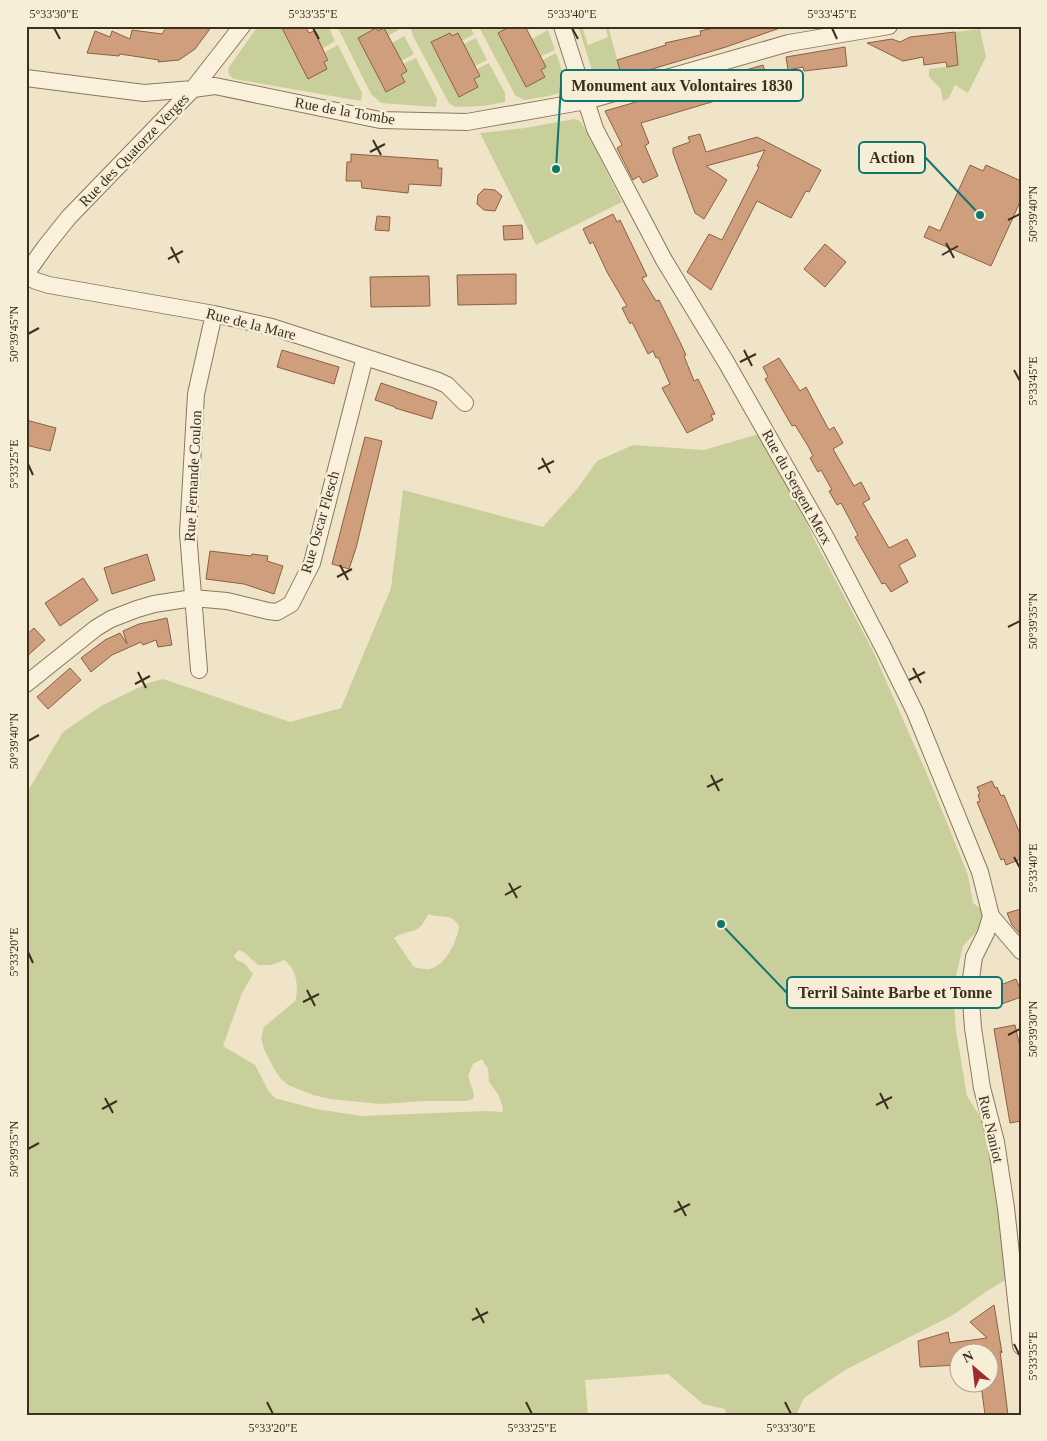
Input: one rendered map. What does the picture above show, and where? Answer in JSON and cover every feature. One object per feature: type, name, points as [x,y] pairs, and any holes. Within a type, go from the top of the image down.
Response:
[{"type":"street","name":"Rue des Quatorze Verges","points":[[26,275],[69,217],[193,89],[242,26]]},
{"type":"street","name":"Rue du Sergent Merx","points":[[562,26],[595,129],[664,260],[726,362],[820,527],[883,647],[914,712],[980,872],[991,916],[1021,951]]},
{"type":"street","name":"Rue de la Tombe","points":[[26,78],[144,93],[215,86],[380,120],[467,122],[586,101],[789,43],[889,26]]},
{"type":"street","name":"Rue de la Mare","points":[[26,275],[36,281],[49,284],[214,314],[272,327],[436,380],[447,385],[465,403]]},
{"type":"street","name":"Rue Fernande Coulon","points":[[200,670],[188,533],[196,394],[214,314]]},
{"type":"street","name":"Rue Oscar Flesch","points":[[26,684],[80,639],[111,619],[137,609],[154,604],[193,598],[228,600],[277,612],[291,604],[312,562],[365,357]]},
{"type":"street","name":"Rue Naniot","points":[[991,916],[986,933],[974,958],[970,986],[973,1028],[982,1088],[996,1142],[1017,1275],[1021,1346]]},
{"type":"green space","points":[[258,26],[281,26],[308,79],[327,69],[324,62],[329,59],[325,52],[338,45],[362,93],[361,101],[232,78],[228,72],[229,67]]},
{"type":"green space","points":[[322,26],[328,26],[335,41],[318,51],[317,38],[314,31]]},
{"type":"green space","points":[[337,26],[399,26],[400,29],[388,36],[376,28],[358,38],[386,92],[405,82],[401,75],[407,71],[403,64],[416,58],[437,99],[436,107],[381,103],[371,94]]},
{"type":"green space","points":[[410,26],[470,26],[474,34],[462,41],[450,33],[431,43],[459,96],[478,87],[474,79],[480,76],[477,69],[489,63],[505,93],[505,102],[483,106],[455,107],[449,103],[413,36]]},
{"type":"green space","points":[[481,26],[511,26],[498,34],[526,87],[544,77],[541,70],[546,67],[543,60],[556,53],[564,78],[562,90],[557,94],[524,100],[515,95],[480,29]]},
{"type":"green space","points":[[578,26],[582,26],[588,45],[608,37],[605,26],[608,26],[622,77],[605,80],[597,76],[592,70]]},
{"type":"green space","points":[[980,29],[986,57],[968,93],[955,85],[949,98],[943,101],[941,89],[929,77],[929,69],[958,65],[955,32]]},
{"type":"green space","points":[[548,30],[555,50],[535,59],[530,49],[535,46],[532,39]]},
{"type":"green space","points":[[404,36],[414,54],[395,64],[395,50],[392,43]]},
{"type":"green space","points":[[476,38],[487,60],[469,69],[469,54],[465,48],[458,47]]},
{"type":"green space","points":[[574,119],[580,121],[583,125],[622,202],[536,245],[480,133],[525,128]]},
{"type":"green space","points":[[766,432],[815,541],[873,651],[930,781],[968,875],[973,903],[991,916],[963,946],[953,989],[956,1030],[967,1096],[996,1142],[1014,1275],[953,1315],[845,1370],[804,1398],[796,1415],[726,1415],[725,1409],[703,1404],[668,1374],[585,1380],[588,1415],[26,1415],[26,794],[63,732],[101,706],[148,683],[163,679],[290,722],[341,708],[391,588],[403,490],[543,527],[577,489],[597,461],[633,445],[704,450]],"holes":[[[428,914],[449,917],[459,926],[456,938],[446,958],[436,967],[430,969],[414,967],[394,938],[417,929]],[[239,950],[258,965],[271,965],[284,960],[294,973],[297,983],[296,1000],[264,1027],[261,1038],[274,1069],[288,1085],[313,1095],[330,1099],[381,1104],[466,1101],[473,1099],[474,1094],[468,1076],[473,1064],[482,1059],[488,1069],[489,1082],[498,1094],[503,1112],[362,1116],[316,1109],[275,1098],[269,1092],[255,1065],[223,1046],[242,993],[253,974],[245,964],[235,957],[234,955]]]},
{"type":"building","points":[[167,26],[180,26],[184,28],[185,26],[212,26],[195,49],[179,60],[158,62],[159,60],[120,54],[119,56],[87,53],[95,31],[110,37],[112,31],[130,39],[132,30],[162,34]]},
{"type":"building","points":[[281,26],[305,26],[309,33],[314,31],[328,60],[324,62],[327,69],[308,79]]},
{"type":"building","points":[[511,26],[525,26],[546,67],[541,70],[545,77],[526,87],[498,33]]},
{"type":"building","points":[[723,26],[780,26],[780,28],[726,47],[622,78],[617,60],[666,45],[665,43],[701,35],[700,31]]},
{"type":"building","points":[[376,28],[378,31],[384,28],[407,71],[401,75],[405,82],[386,92],[358,38]]},
{"type":"building","points":[[955,32],[958,65],[947,67],[946,62],[924,65],[923,57],[903,61],[867,43],[892,39],[900,42],[910,37]]},
{"type":"building","points":[[450,33],[452,36],[458,33],[480,76],[474,79],[478,87],[459,97],[431,42]]},
{"type":"building","points":[[845,47],[847,66],[804,71],[803,67],[788,70],[786,57]]},
{"type":"building","points":[[763,65],[770,88],[753,94],[752,90],[641,123],[649,143],[645,146],[658,176],[643,183],[639,176],[633,180],[617,148],[622,145],[605,111]]},
{"type":"building","points":[[700,134],[706,152],[757,137],[821,170],[809,192],[806,191],[791,218],[757,201],[711,290],[687,272],[709,234],[722,240],[759,167],[757,166],[765,150],[706,166],[727,180],[704,219],[695,213],[673,153],[673,148],[690,142],[688,137]]},
{"type":"building","points":[[351,154],[438,160],[438,168],[442,168],[441,186],[409,184],[408,193],[362,188],[361,181],[346,181],[347,162],[351,162]]},
{"type":"building","points":[[970,165],[983,171],[986,165],[1021,181],[1021,200],[991,266],[924,237],[929,226],[940,231]]},
{"type":"building","points":[[484,189],[495,190],[502,196],[495,211],[484,210],[477,204],[478,195]]},
{"type":"building","points":[[613,214],[617,222],[620,220],[647,276],[642,278],[656,301],[659,300],[679,340],[694,381],[698,379],[715,414],[711,415],[713,420],[687,433],[662,388],[670,384],[658,357],[656,358],[653,351],[648,354],[632,322],[630,324],[622,308],[627,306],[607,272],[593,242],[590,244],[583,229]]},
{"type":"building","points":[[377,216],[390,217],[389,231],[375,230]]},
{"type":"building","points":[[522,225],[523,239],[504,240],[503,226]]},
{"type":"building","points":[[825,244],[846,262],[825,287],[804,269]]},
{"type":"building","points":[[516,274],[516,304],[458,305],[457,275]]},
{"type":"building","points":[[429,276],[430,306],[371,307],[370,277]]},
{"type":"building","points":[[282,350],[339,367],[334,384],[277,367]]},
{"type":"building","points":[[779,358],[800,391],[806,387],[829,430],[834,427],[843,443],[833,449],[854,486],[861,482],[870,499],[863,503],[889,548],[907,539],[916,556],[899,565],[908,582],[891,592],[885,583],[882,584],[855,537],[858,535],[841,503],[837,505],[829,491],[832,490],[821,470],[818,472],[810,458],[813,456],[808,446],[795,425],[792,426],[765,379],[768,377],[763,367]]},
{"type":"building","points":[[381,383],[437,402],[432,419],[375,400]]},
{"type":"building","points":[[26,420],[56,428],[50,451],[26,445]]},
{"type":"building","points":[[365,437],[382,441],[356,548],[349,569],[332,564]]},
{"type":"building","points":[[210,551],[268,556],[267,561],[283,566],[274,594],[244,584],[206,579]]},
{"type":"building","points":[[147,554],[155,580],[112,594],[104,568]]},
{"type":"building","points":[[83,578],[98,600],[60,626],[45,603]]},
{"type":"building","points":[[167,618],[172,645],[158,647],[156,640],[143,645],[141,642],[112,655],[91,672],[81,658],[105,640],[120,633],[127,644],[123,631],[139,624]]},
{"type":"building","points":[[34,628],[45,640],[26,657],[26,635]]},
{"type":"building","points":[[70,668],[81,680],[48,709],[37,697]]},
{"type":"building","points":[[992,781],[1001,796],[1004,795],[1021,836],[1021,859],[1006,865],[1004,859],[1001,860],[977,802],[980,801],[978,795],[980,794],[977,787]]},
{"type":"building","points":[[1021,909],[1021,935],[1012,925],[1007,913]]},
{"type":"building","points":[[1016,979],[1021,991],[1021,997],[999,1005],[993,988]]},
{"type":"building","points":[[1015,1025],[1021,1051],[1019,1051],[1021,1058],[1021,1121],[1010,1123],[994,1029]]},
{"type":"building","points":[[994,1305],[1002,1353],[1000,1351],[1000,1344],[950,1344],[950,1365],[920,1367],[918,1341],[948,1332],[950,1343],[987,1338],[970,1322]]},
{"type":"building","points":[[1000,1351],[1008,1415],[985,1415],[982,1394],[1000,1394]]},
{"type":"place","name":"Monument aux Volontaires 1830","points":[[556,169]]},
{"type":"place","name":"Action","points":[[980,215]]},
{"type":"place","name":"Terril Sainte Barbe et Tonne","points":[[721,924]]}]
